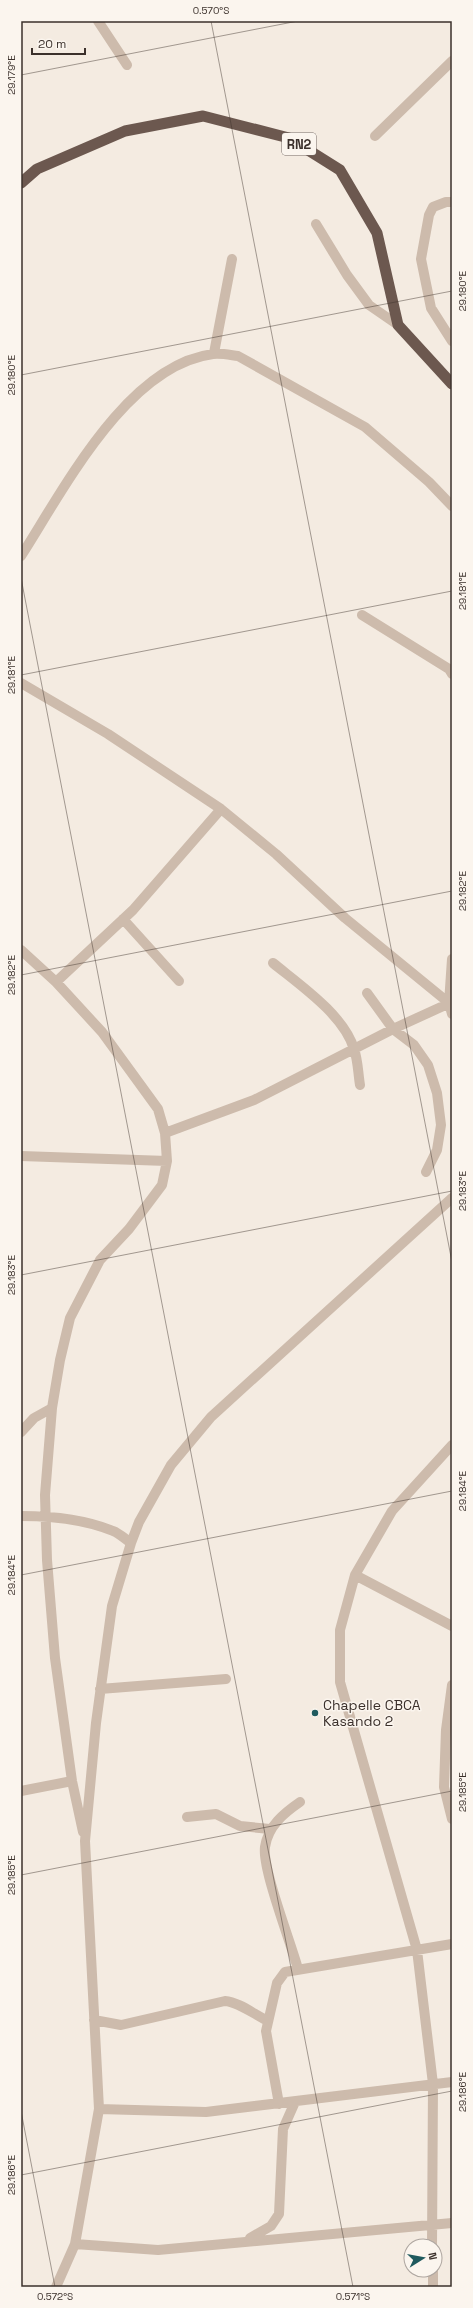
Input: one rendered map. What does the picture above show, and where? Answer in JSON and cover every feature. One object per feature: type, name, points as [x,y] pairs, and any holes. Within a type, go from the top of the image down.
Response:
[{"type":"highway","name":"RN2","points":[[21,182],[37,169],[125,130],[203,116],[289,138],[340,170],[377,233],[398,325],[452,384]]},
{"type":"street","points":[[98,21],[127,65]]},
{"type":"street","points":[[375,136],[452,61]]},
{"type":"street","points":[[452,202],[446,202],[434,207],[429,214],[421,259],[431,308],[452,341]]},
{"type":"street","points":[[316,224],[347,275],[369,305],[398,325]]},
{"type":"street","points":[[214,354],[232,259]]},
{"type":"street","points":[[21,556],[81,462],[130,398],[160,374],[188,360],[214,354],[238,356],[365,427],[428,482],[452,506]]},
{"type":"street","points":[[362,616],[450,669],[452,674]]},
{"type":"street","points":[[21,683],[108,734],[220,809],[276,854],[345,918],[450,1003]]},
{"type":"street","points":[[56,982],[123,919],[220,809]]},
{"type":"street","points":[[123,919],[179,981]]},
{"type":"street","points":[[21,950],[56,982],[102,1032],[158,1109],[165,1133],[167,1161],[162,1185],[129,1229],[100,1260],[70,1318],[60,1360],[52,1408],[45,1495],[47,1560],[55,1658],[72,1782],[86,1841]]},
{"type":"street","points":[[452,959],[450,1003],[452,1014]]},
{"type":"street","points":[[273,963],[329,1010],[348,1036],[354,1049],[360,1085]]},
{"type":"street","points":[[367,993],[393,1029],[414,1045],[428,1064],[437,1093],[441,1125],[437,1150],[426,1172]]},
{"type":"street","points":[[165,1133],[254,1100],[393,1029],[450,1003]]},
{"type":"street","points":[[21,1156],[167,1161]]},
{"type":"street","points":[[56,2287],[75,2244],[99,2109],[86,1841],[100,1689],[112,1606],[130,1543],[138,1522],[171,1465],[211,1417],[452,1198]]},
{"type":"street","points":[[21,1432],[34,1418],[52,1408]]},
{"type":"street","points":[[432,2238],[433,2084],[417,1950],[340,1682],[340,1630],[355,1575],[392,1510],[452,1445]]},
{"type":"street","points":[[21,1516],[46,1516],[89,1524],[114,1531],[130,1543]]},
{"type":"street","points":[[355,1575],[452,1626]]},
{"type":"street","points":[[100,1689],[226,1679]]},
{"type":"street","points":[[452,1685],[446,1730],[448,1777],[444,1787],[452,1819]]},
{"type":"street","points":[[21,1791],[72,1782]]},
{"type":"street","points":[[298,1969],[268,1868],[265,1847],[270,1829],[280,1817],[300,1802]]},
{"type":"street","points":[[187,1817],[216,1814],[240,1826],[270,1829]]},
{"type":"street","points":[[279,2104],[266,2030],[277,1983],[285,1972],[452,1944]]},
{"type":"street","points":[[94,2020],[121,2025],[225,2001],[234,2002],[246,2011],[268,2022]]},
{"type":"street","points":[[99,2109],[206,2112],[452,2082]]},
{"type":"street","points":[[241,2242],[271,2226],[279,2214],[283,2129],[295,2102]]},
{"type":"street","points":[[75,2244],[158,2250],[452,2223]]},
{"type":"place","name":"Chapelle CBCA Kasando 2","points":[[315,1713]]}]
